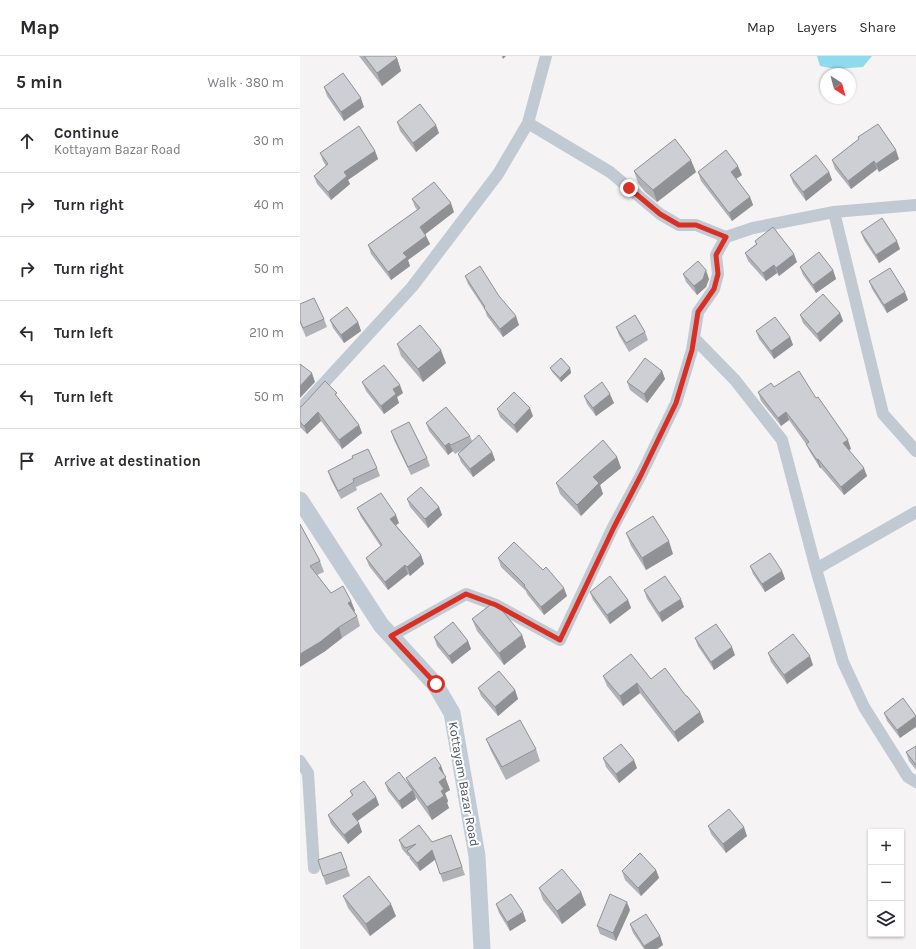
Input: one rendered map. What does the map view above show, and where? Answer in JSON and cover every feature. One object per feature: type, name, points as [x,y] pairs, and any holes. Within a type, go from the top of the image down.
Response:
[{"type":"main road","name":"Kottayam Bazar Road","points":[[300,500],[381,625],[436,684],[452,713],[477,856],[482,949]]},
{"type":"street","points":[[300,409],[412,287],[498,174],[528,123],[546,56]]},
{"type":"street","points":[[528,123],[610,172],[660,214],[679,225],[696,225],[726,237],[753,228],[834,212],[916,205]]},
{"type":"street","points":[[834,212],[883,414],[916,451]]},
{"type":"street","points":[[391,636],[466,594],[496,605],[560,640],[676,403],[692,350],[698,312],[714,289],[718,274],[716,255],[726,237]]},
{"type":"street","points":[[694,338],[735,380],[782,440],[843,662],[864,707],[908,777],[916,782]]},
{"type":"street","points":[[816,568],[916,512]]},
{"type":"street","points":[[300,762],[308,773],[314,868]]},
{"type":"water","points":[[817,56],[872,56],[863,67],[830,68],[820,66]]},
{"type":"building","points":[[364,56],[395,56],[397,58],[377,73]]},
{"type":"building","points":[[343,73],[361,98],[341,112],[324,87]]},
{"type":"building","points":[[420,104],[436,125],[413,143],[397,122]]},
{"type":"building","points":[[878,124],[896,150],[876,164],[874,161],[848,181],[832,160],[859,139],[858,137]]},
{"type":"building","points":[[359,126],[375,151],[344,172],[347,176],[328,192],[314,176],[328,164],[320,153]]},
{"type":"building","points":[[675,139],[691,160],[653,190],[634,171]]},
{"type":"building","points":[[726,150],[738,166],[731,172],[750,197],[729,213],[698,172]]},
{"type":"building","points":[[816,155],[829,172],[803,192],[790,175]]},
{"type":"building","points":[[434,182],[451,203],[420,227],[426,236],[403,253],[407,257],[388,272],[368,245],[420,208],[412,199]]},
{"type":"building","points":[[882,218],[897,241],[876,255],[861,232]]},
{"type":"building","points":[[773,227],[794,254],[776,268],[774,265],[763,273],[745,253],[757,244],[755,241]]},
{"type":"building","points":[[819,252],[833,270],[813,285],[800,267]]},
{"type":"building","points":[[698,261],[706,270],[703,279],[694,286],[683,274]]},
{"type":"building","points":[[480,266],[499,296],[516,316],[500,329],[484,308],[485,307],[465,276]]},
{"type":"building","points":[[890,268],[905,292],[884,305],[869,281]]},
{"type":"building","points":[[823,294],[840,313],[817,334],[800,315]]},
{"type":"building","points":[[314,298],[324,319],[303,328],[300,321],[300,304]]},
{"type":"building","points":[[347,307],[358,322],[341,335],[330,320]]},
{"type":"building","points":[[635,315],[645,332],[626,343],[616,327]]},
{"type":"building","points":[[775,317],[790,337],[771,351],[756,331]]},
{"type":"building","points":[[420,325],[441,350],[418,369],[397,344]]},
{"type":"building","points":[[561,358],[570,368],[560,378],[550,368]]},
{"type":"building","points":[[645,358],[662,371],[644,394],[627,382]]},
{"type":"building","points":[[300,364],[312,373],[300,386]]},
{"type":"building","points":[[384,365],[400,385],[393,389],[396,394],[381,406],[362,382]]},
{"type":"building","points":[[799,371],[816,398],[818,397],[848,440],[843,443],[864,468],[841,487],[818,459],[817,460],[806,444],[809,442],[786,412],[778,418],[758,392],[771,383],[774,387]]},
{"type":"building","points":[[325,381],[337,393],[335,394],[359,425],[339,440],[318,412],[304,426],[300,422],[300,407]]},
{"type":"building","points":[[602,382],[610,394],[593,408],[584,396]]},
{"type":"building","points":[[514,392],[530,408],[514,425],[497,409]]},
{"type":"building","points":[[446,407],[470,436],[451,445],[449,443],[445,446],[426,423]]},
{"type":"building","points":[[409,422],[427,458],[408,467],[391,431]]},
{"type":"building","points":[[479,435],[492,452],[470,469],[458,454]]},
{"type":"building","points":[[603,440],[617,457],[593,477],[599,483],[577,505],[556,483]]},
{"type":"building","points":[[368,449],[377,468],[353,479],[354,482],[338,491],[328,471],[353,458],[352,456]]},
{"type":"building","points":[[421,487],[439,507],[425,519],[407,499]]},
{"type":"building","points":[[381,493],[396,515],[390,519],[421,555],[407,567],[405,565],[385,582],[366,558],[382,545],[357,508]]},
{"type":"building","points":[[653,516],[669,541],[642,558],[626,533]]},
{"type":"building","points":[[300,524],[320,561],[310,566],[331,593],[343,586],[351,601],[348,603],[357,616],[300,654]]},
{"type":"building","points":[[514,542],[543,570],[546,567],[564,588],[541,607],[524,586],[525,585],[498,558]]},
{"type":"building","points":[[770,553],[782,571],[762,584],[750,566]]},
{"type":"building","points":[[610,576],[628,600],[607,615],[590,592]]},
{"type":"building","points":[[665,576],[681,599],[659,613],[644,590]]},
{"type":"building","points":[[494,602],[522,635],[499,653],[472,619]]},
{"type":"building","points":[[453,622],[468,641],[449,656],[434,637]]},
{"type":"building","points":[[716,624],[732,647],[711,662],[695,638]]},
{"type":"building","points":[[793,634],[810,656],[784,675],[768,653]]},
{"type":"building","points":[[631,654],[651,679],[665,668],[700,712],[674,732],[637,683],[620,696],[603,676]]},
{"type":"building","points":[[499,671],[515,690],[495,707],[478,688]]},
{"type":"building","points":[[903,698],[916,716],[897,730],[884,713]]},
{"type":"building","points":[[520,720],[536,749],[502,767],[486,739]]},
{"type":"building","points":[[621,744],[634,760],[616,774],[603,758]]},
{"type":"building","points":[[916,746],[916,765],[906,752]]},
{"type":"building","points":[[435,757],[441,766],[439,768],[446,777],[439,782],[444,789],[441,791],[444,796],[427,807],[406,778]]},
{"type":"building","points":[[399,772],[413,790],[399,801],[385,783]]},
{"type":"building","points":[[364,781],[376,797],[352,814],[359,823],[344,835],[328,815],[353,795],[350,791]]},
{"type":"building","points":[[729,809],[744,827],[723,844],[708,826]]},
{"type":"building","points":[[419,825],[432,842],[451,835],[462,867],[440,874],[432,850],[417,863],[407,851],[416,844],[405,848],[399,840]]},
{"type":"building","points":[[341,852],[347,868],[323,876],[318,860]]},
{"type":"building","points":[[640,853],[656,870],[638,888],[622,871]]},
{"type":"building","points":[[562,869],[581,892],[557,911],[539,888]]},
{"type":"building","points":[[369,876],[391,904],[366,924],[343,896]]},
{"type":"building","points":[[511,894],[523,912],[507,922],[496,904]]},
{"type":"building","points":[[610,894],[627,902],[613,933],[597,926]]},
{"type":"building","points":[[646,914],[660,936],[644,946],[630,924]]},
{"type":"route","points":[[436,684],[391,636],[466,594],[496,605],[560,640],[676,403],[692,350],[698,312],[714,289],[718,274],[716,255],[726,237],[696,225],[679,225],[660,214],[629,188]]}]
